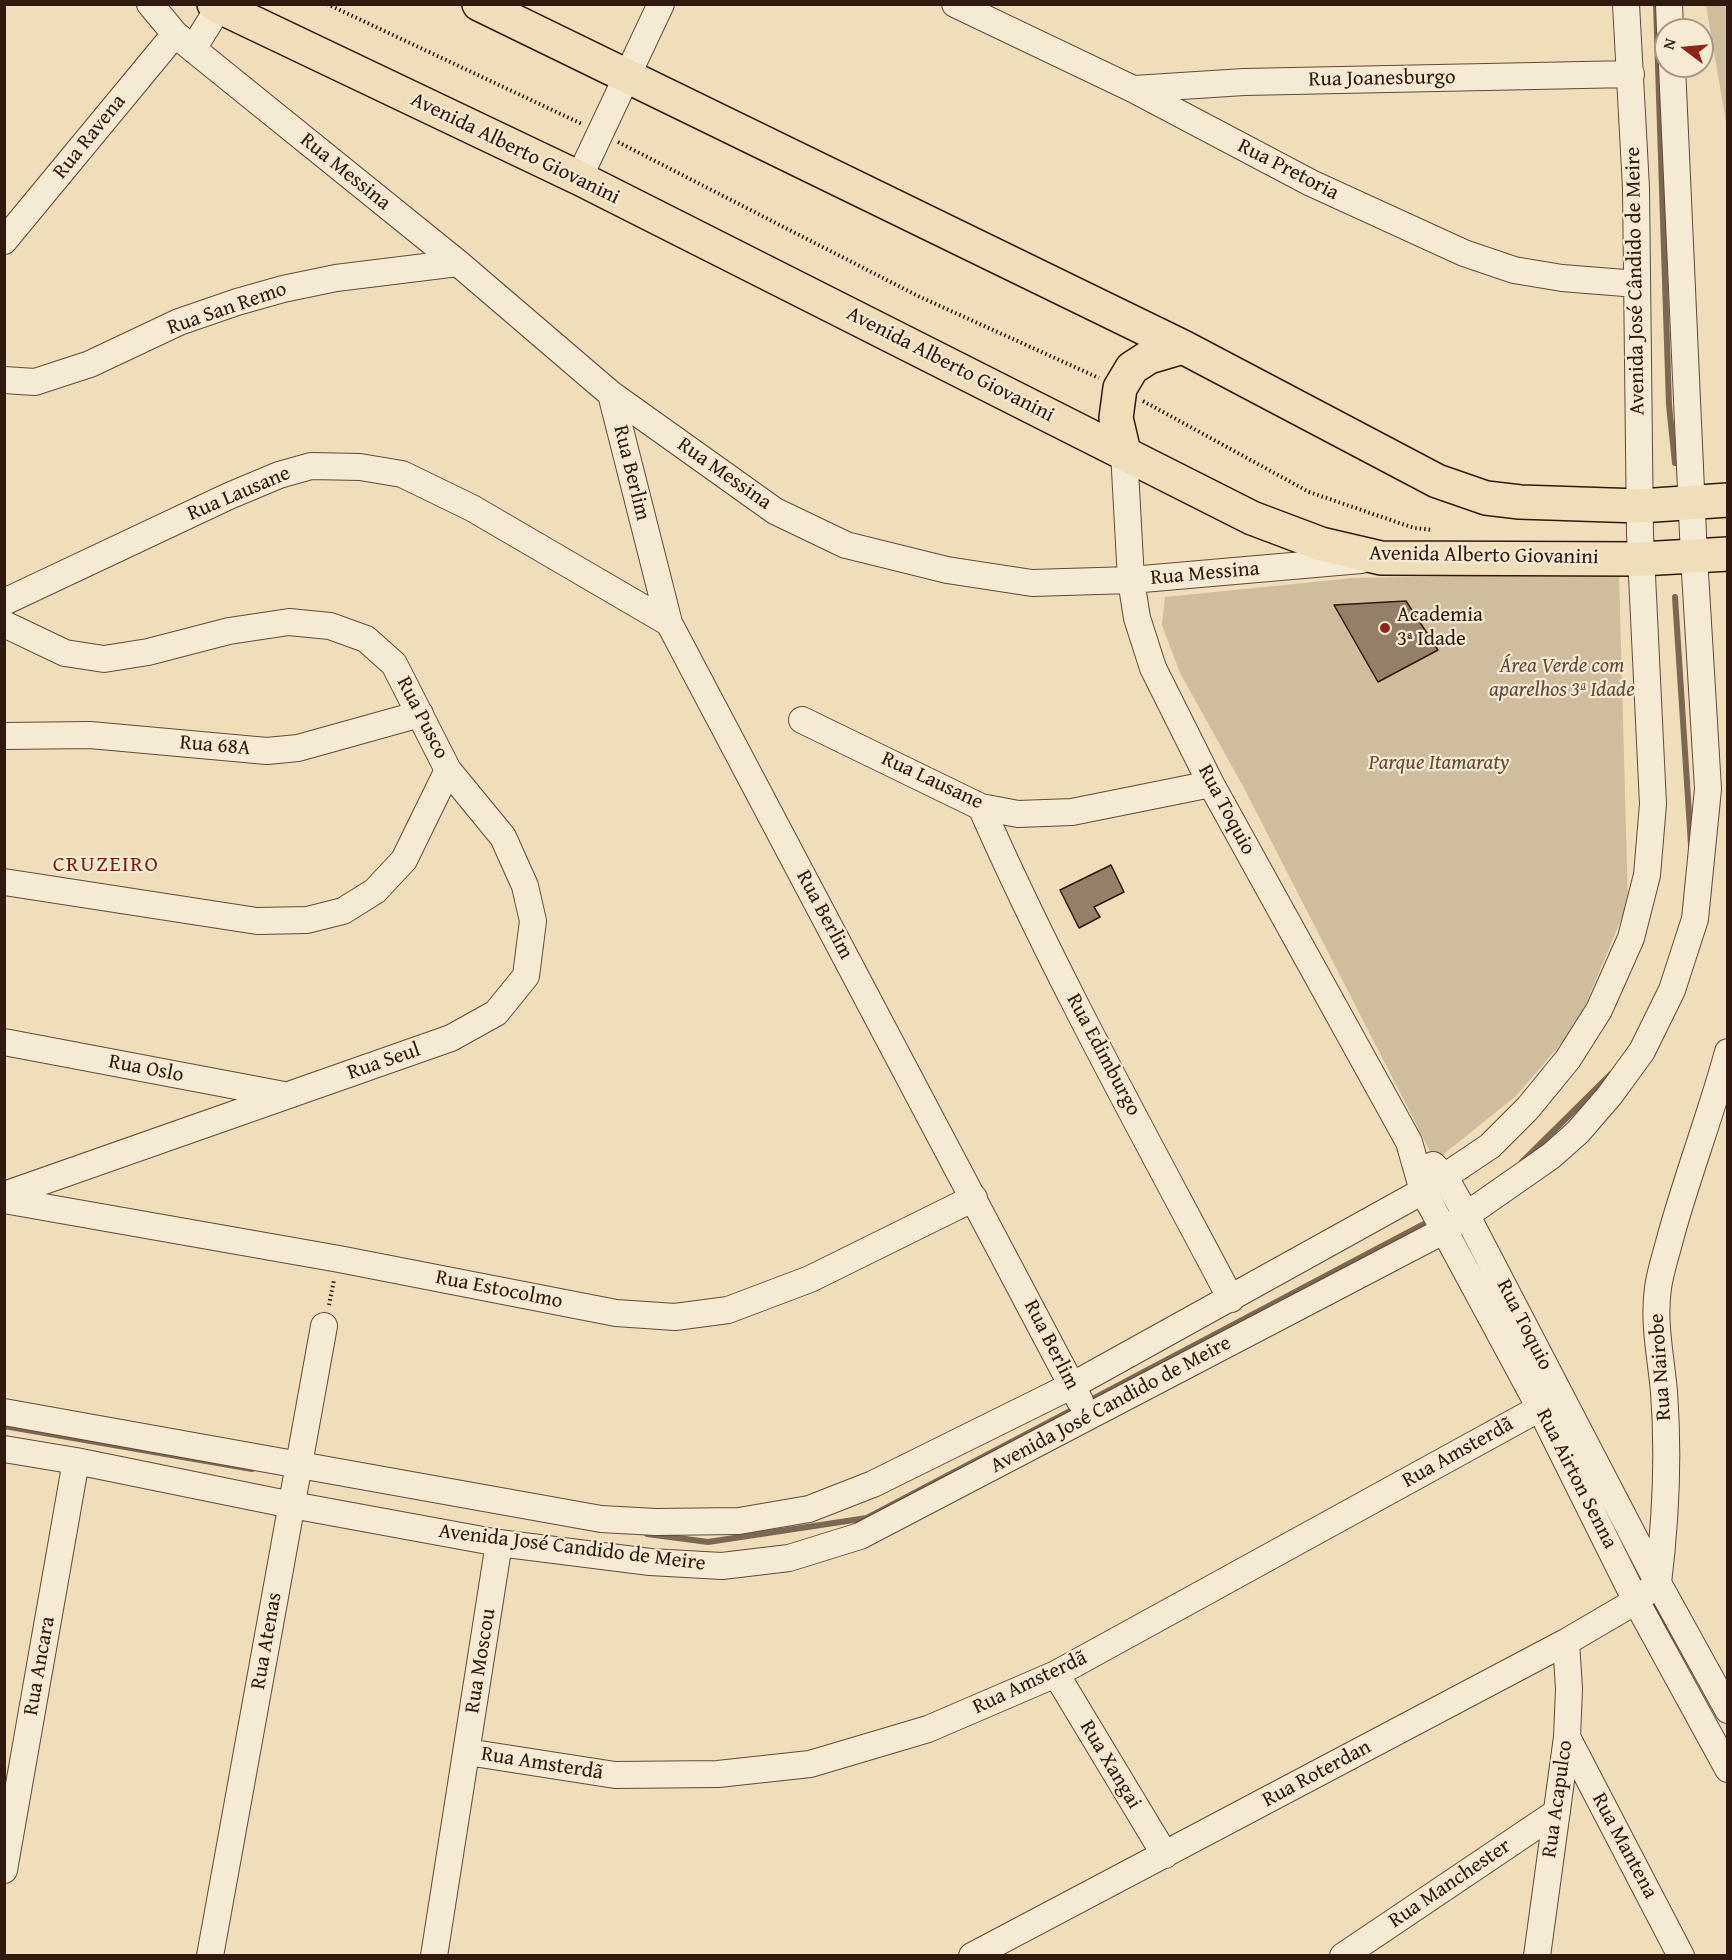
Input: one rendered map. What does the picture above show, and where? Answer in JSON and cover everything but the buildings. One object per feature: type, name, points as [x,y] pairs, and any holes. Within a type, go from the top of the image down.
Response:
[{"type":"main road","points":[[479,4],[1183,347],[1447,484],[1486,498],[1520,502],[1640,506],[1728,500]]},
{"type":"main road","name":"Avenida Alberto Giovanini","points":[[216,6],[579,178],[1252,518],[1322,544],[1381,558],[1641,559],[1728,554]]},
{"type":"main road","points":[[1124,452],[1116,418],[1120,388],[1132,368],[1149,357],[1183,347]]},
{"type":"street","name":"Rua Messina","points":[[150,4],[184,41],[458,263],[611,394],[775,511],[846,545],[947,570],[1032,583],[1131,580],[1381,558]]},
{"type":"street","points":[[579,178],[661,4]]},
{"type":"street","name":"Rua Pretoria","points":[[955,4],[1134,89],[1311,183],[1464,253],[1514,270],[1562,278],[1636,284]]},
{"type":"street","name":"Avenida José Cândido de Meire","points":[[1626,4],[1636,188],[1641,559]]},
{"type":"street","points":[[184,41],[216,6]]},
{"type":"street","name":"Rua Ravena","points":[[4,241],[184,41]]},
{"type":"street","name":"Rua Joanesburgo","points":[[1134,89],[1244,82],[1631,74]]},
{"type":"street","name":"Avenida José Cândido de Meire","points":[[1673,78],[1694,556]]},
{"type":"street","name":"Rua San Remo","points":[[4,380],[35,382],[90,364],[179,322],[283,289],[336,278],[458,263]]},
{"type":"street","name":"Rua Berlim","points":[[611,394],[669,624],[1080,1401]]},
{"type":"street","name":"Rua Toquio","points":[[1124,452],[1131,580],[1137,618],[1154,668],[1211,784],[1409,1142],[1423,1191]]},
{"type":"street","name":"Rua Lausane","points":[[4,602],[229,496],[279,475],[311,466],[360,467],[402,474],[472,508],[669,624]]},
{"type":"street","name":"Avenida José Candido de Meire","points":[[4,1449],[76,1461],[601,1519],[656,1522],[739,1521],[809,1509],[1080,1401],[1445,1230],[1551,1156],[1578,1132],[1610,1095],[1641,1051],[1671,990],[1695,919],[1708,789],[1694,556]]},
{"type":"street","name":"Avenida José Candido de Meire","points":[[4,1412],[296,1484],[499,1544],[650,1562],[722,1566],[789,1558],[860,1536],[1080,1401],[1231,1299],[1423,1191],[1490,1146],[1528,1108],[1568,1059],[1599,1010],[1631,938],[1647,875],[1653,804],[1641,559]]},
{"type":"street","name":"Rua Pusco","points":[[4,624],[65,653],[104,659],[148,652],[230,631],[289,622],[330,626],[366,639],[393,664],[448,770],[404,860],[375,891],[343,911],[307,920],[257,921],[4,882]]},
{"type":"street","name":"Rua 68A","points":[[4,736],[112,737],[267,751],[298,748],[420,714]]},
{"type":"street","name":"Rua Lausane","points":[[802,720],[981,807],[1018,814],[1072,812],[1211,784]]},
{"type":"street","name":"Rua Seul","points":[[4,1195],[451,1038],[496,1013],[526,976],[532,921],[525,886],[503,837],[448,770]]},
{"type":"street","name":"Rua Edimburgo","points":[[981,807],[1048,951],[1231,1299]]},
{"type":"street","name":"Rua Oslo","points":[[4,1042],[287,1095]]},
{"type":"street","name":"Rua Nairobe","points":[[1658,1583],[1668,1479],[1664,1392],[1656,1330],[1658,1287],[1679,1204],[1728,1052]]},
{"type":"street","name":"Rua Toquio","points":[[1409,1142],[1444,1176],[1467,1216],[1658,1583]]},
{"type":"street","name":"Rua Airton Senna","points":[[1423,1191],[1540,1408],[1636,1601],[1724,1752]]},
{"type":"street","name":"Rua Estocolmo","points":[[4,1200],[339,1259],[616,1312],[675,1317],[728,1310],[810,1279],[974,1198]]},
{"type":"street","name":"Rua Atenas","points":[[210,1956],[324,1326]]},
{"type":"street","name":"Rua Amsterdã","points":[[467,1752],[615,1775],[718,1774],[810,1764],[928,1729],[1056,1674],[1540,1408]]},
{"type":"street","name":"Rua Ancara","points":[[4,1870],[76,1461]]},
{"type":"street","name":"Rua Moscou","points":[[434,1956],[499,1544]]},
{"type":"street","points":[[1658,1583],[1728,1710]]},
{"type":"street","name":"Rua Roterdan","points":[[972,1956],[1566,1642],[1636,1601],[1658,1583]]},
{"type":"street","name":"Rua Acapulco","points":[[1537,1956],[1567,1737],[1569,1689],[1566,1642]]},
{"type":"street","name":"Rua Xangai","points":[[1056,1674],[1165,1855]]},
{"type":"street","name":"Rua Mantena","points":[[1567,1737],[1682,1956]]},
{"type":"street","name":"Rua Manchester","points":[[1344,1956],[1557,1812]]},
{"type":"path","points":[[327,4],[600,133],[918,296],[1120,388],[1309,492],[1414,528],[1437,531]]},
{"type":"path","points":[[324,1326],[339,1259]]},
{"type":"green space","points":[[1706,5],[1727,5],[1727,128],[1714,52],[1714,18],[1708,18]]},
{"type":"green space","name":"Parque Itamaraty","points":[[1619,573],[1628,903],[1577,1025],[1516,1096],[1435,1161],[1244,788],[1180,673],[1162,625],[1165,597],[1353,578]]},
{"type":"waterway","points":[[1656,4],[1669,405],[1675,463]]},
{"type":"waterway","points":[[1675,597],[1691,845]]},
{"type":"waterway","points":[[1522,1162],[1611,1074]]},
{"type":"waterway","points":[[1087,1402],[1426,1223]]},
{"type":"waterway","points":[[647,1534],[708,1542],[867,1518],[1078,1407]]},
{"type":"waterway","points":[[4,1426],[252,1469]]},
{"type":"place","name":"Academia 3ª Idade","points":[[1385,628]]},
{"type":"district","name":"CRUZEIRO","points":[[106,865]]},
{"type":"park label","name":"Área Verde com aparelhos 3ª Idade","points":[[1562,679]]}]
